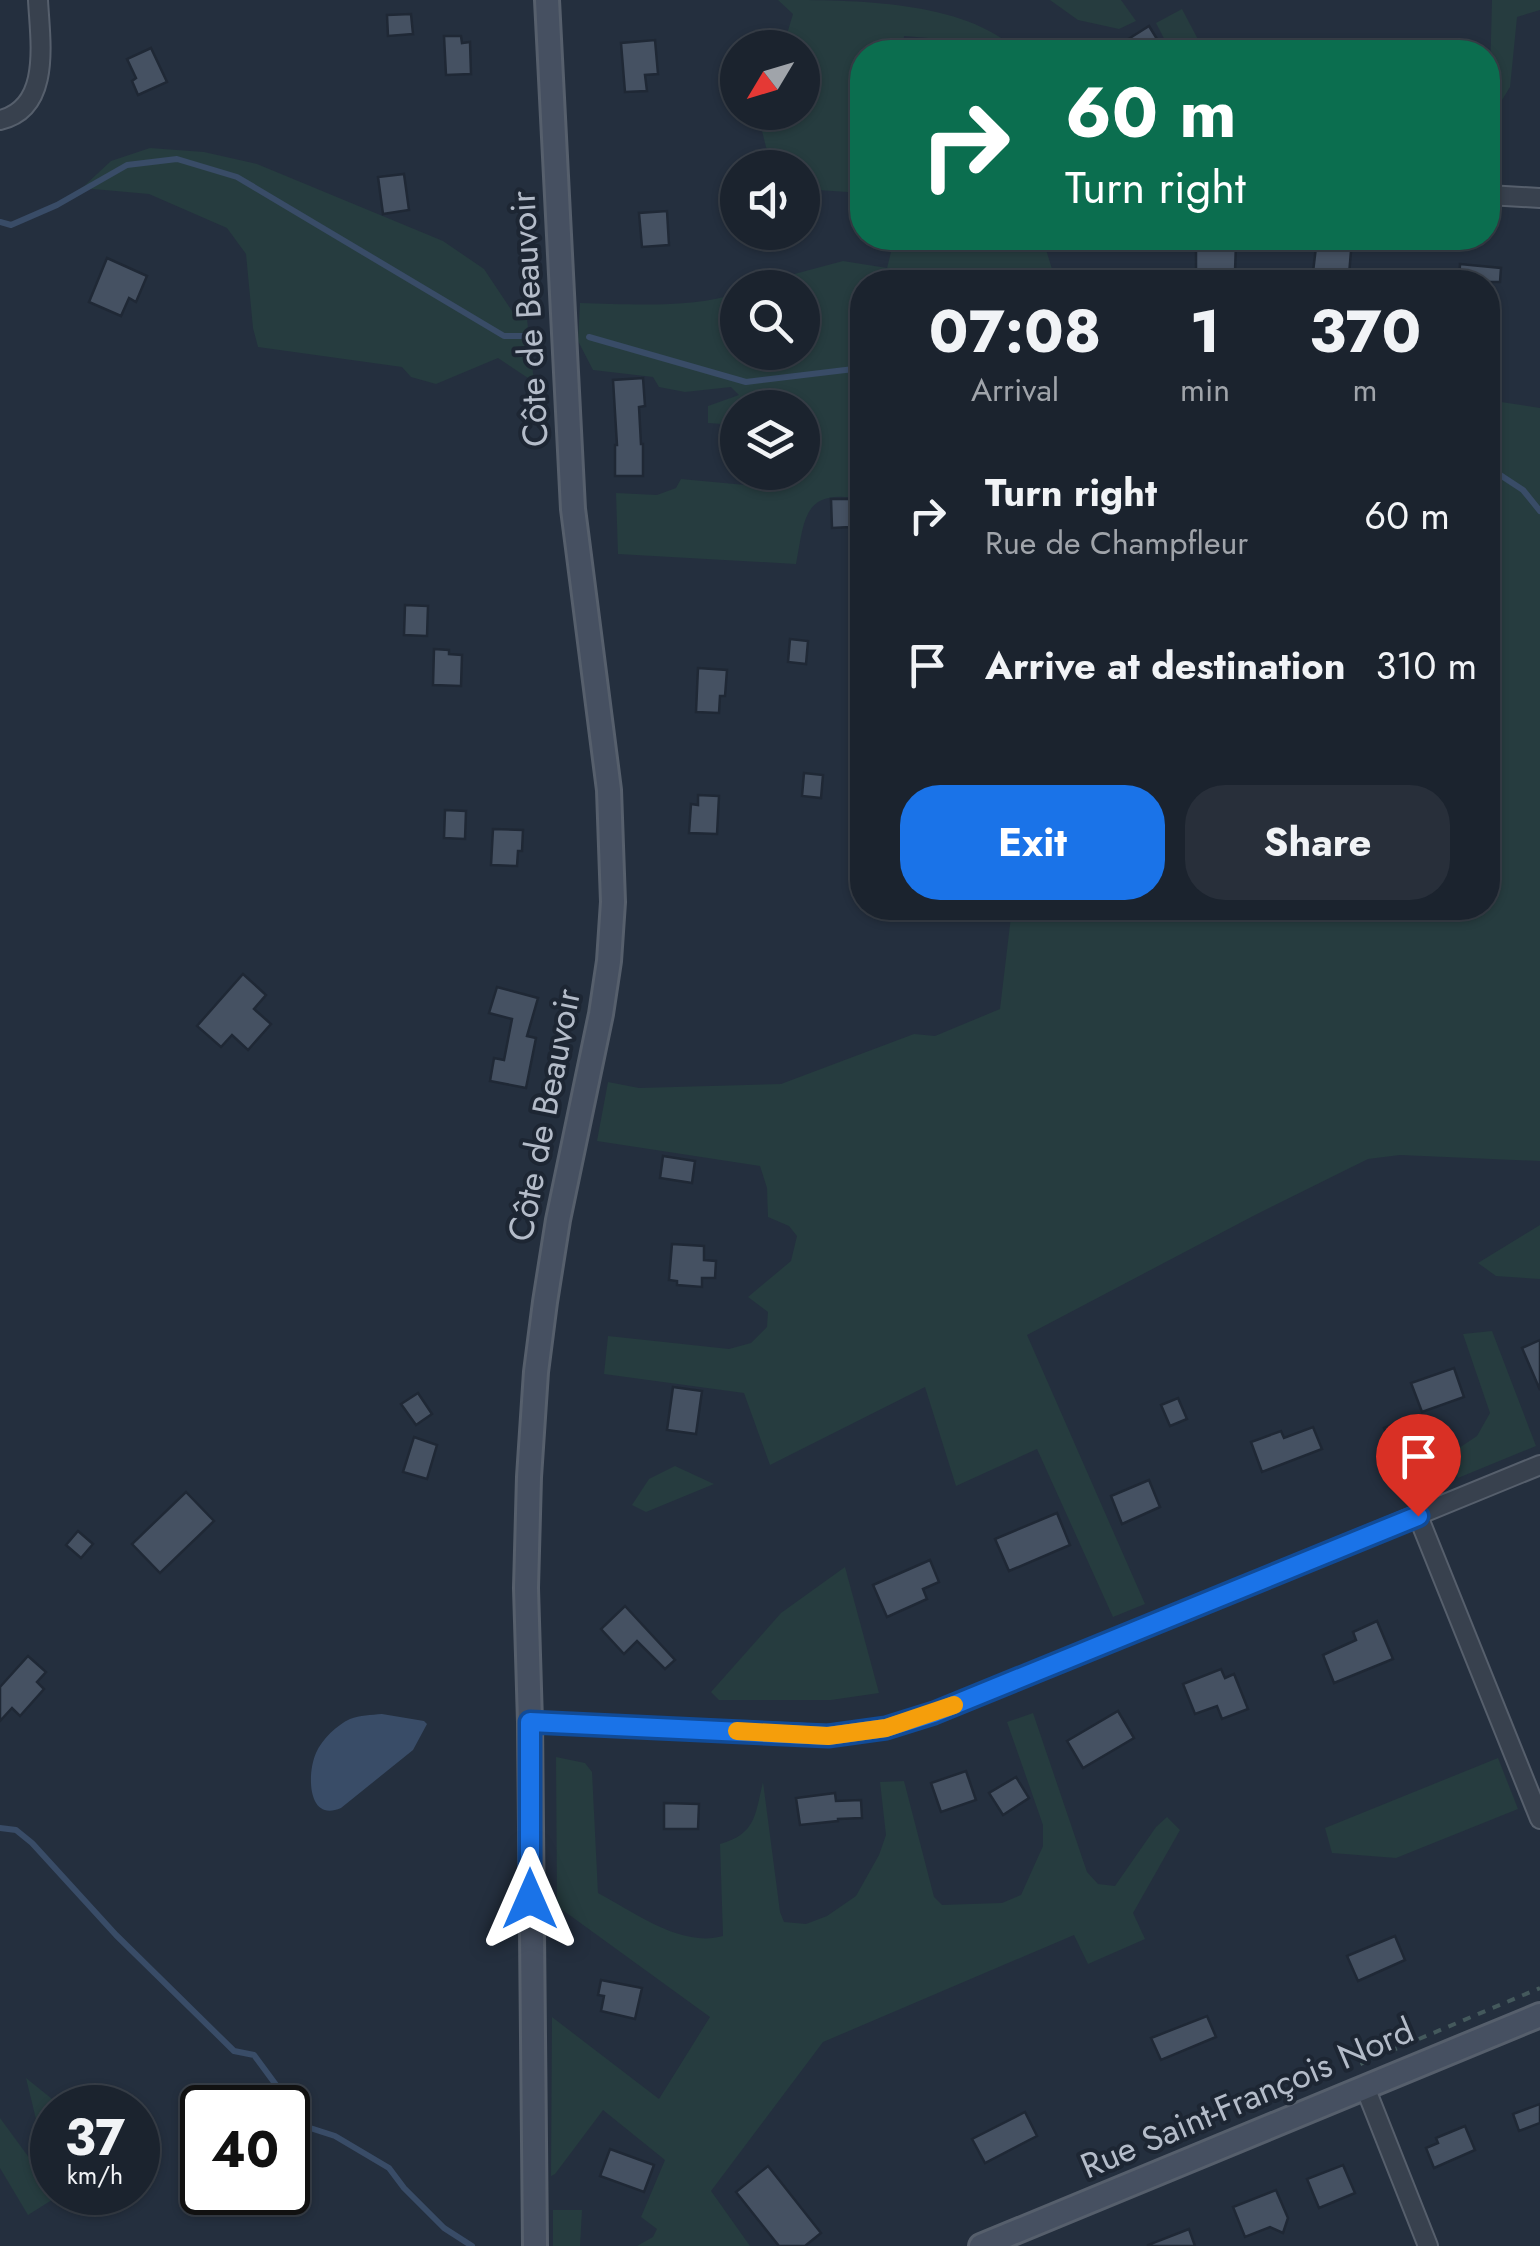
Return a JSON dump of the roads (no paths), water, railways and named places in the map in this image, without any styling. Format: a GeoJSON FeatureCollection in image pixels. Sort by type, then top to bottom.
{"type":"FeatureCollection","features":[{"type":"Feature","properties":{"kind":"street"},"geometry":{"type":"LineString","coordinates":[[0,120],[25,106],[36,87],[40,64],[38,0]]}},
{"type":"Feature","properties":{"kind":"street","name":"Côte de Beauvoir"},"geometry":{"type":"LineString","coordinates":[[534,2246],[526,1568],[536,1372],[558,1220],[601,1014],[613,902],[610,790],[573,509],[547,0]]}},
{"type":"Feature","properties":{"kind":"street"},"geometry":{"type":"LineString","coordinates":[[1500,196],[1540,198]]}},
{"type":"Feature","properties":{"kind":"street"},"geometry":{"type":"LineString","coordinates":[[530,1722],[828,1736],[886,1728],[934,1713],[1540,1465]]}},
{"type":"Feature","properties":{"kind":"street"},"geometry":{"type":"LineString","coordinates":[[1418,1516],[1540,1819]]}},
{"type":"Feature","properties":{"kind":"street","name":"Rue Saint-François Nord"},"geometry":{"type":"LineString","coordinates":[[981,2246],[1540,2015]]}},
{"type":"Feature","properties":{"kind":"street"},"geometry":{"type":"LineString","coordinates":[[1365,2087],[1428,2246]]}},
{"type":"Feature","properties":{"kind":"water"},"geometry":{"type":"Polygon","coordinates":[[[382,1714],[427,1724],[413,1750],[341,1808],[321,1809],[312,1794],[311,1783],[319,1748],[345,1722],[382,1714]]]}},
{"type":"Feature","properties":{"kind":"waterway"},"geometry":{"type":"LineString","coordinates":[[0,222],[11,225],[57,205],[127,165],[177,159],[237,177],[504,336],[531,336]]}},
{"type":"Feature","properties":{"kind":"waterway"},"geometry":{"type":"LineString","coordinates":[[589,337],[746,382],[850,369]]}},
{"type":"Feature","properties":{"kind":"waterway"},"geometry":{"type":"LineString","coordinates":[[1500,475],[1523,490],[1540,511]]}},
{"type":"Feature","properties":{"kind":"waterway"},"geometry":{"type":"LineString","coordinates":[[0,1828],[16,1830],[32,1843],[116,1935],[234,2051],[254,2055],[307,2127],[335,2136],[389,2168],[444,2228],[472,2246]]}}]}
